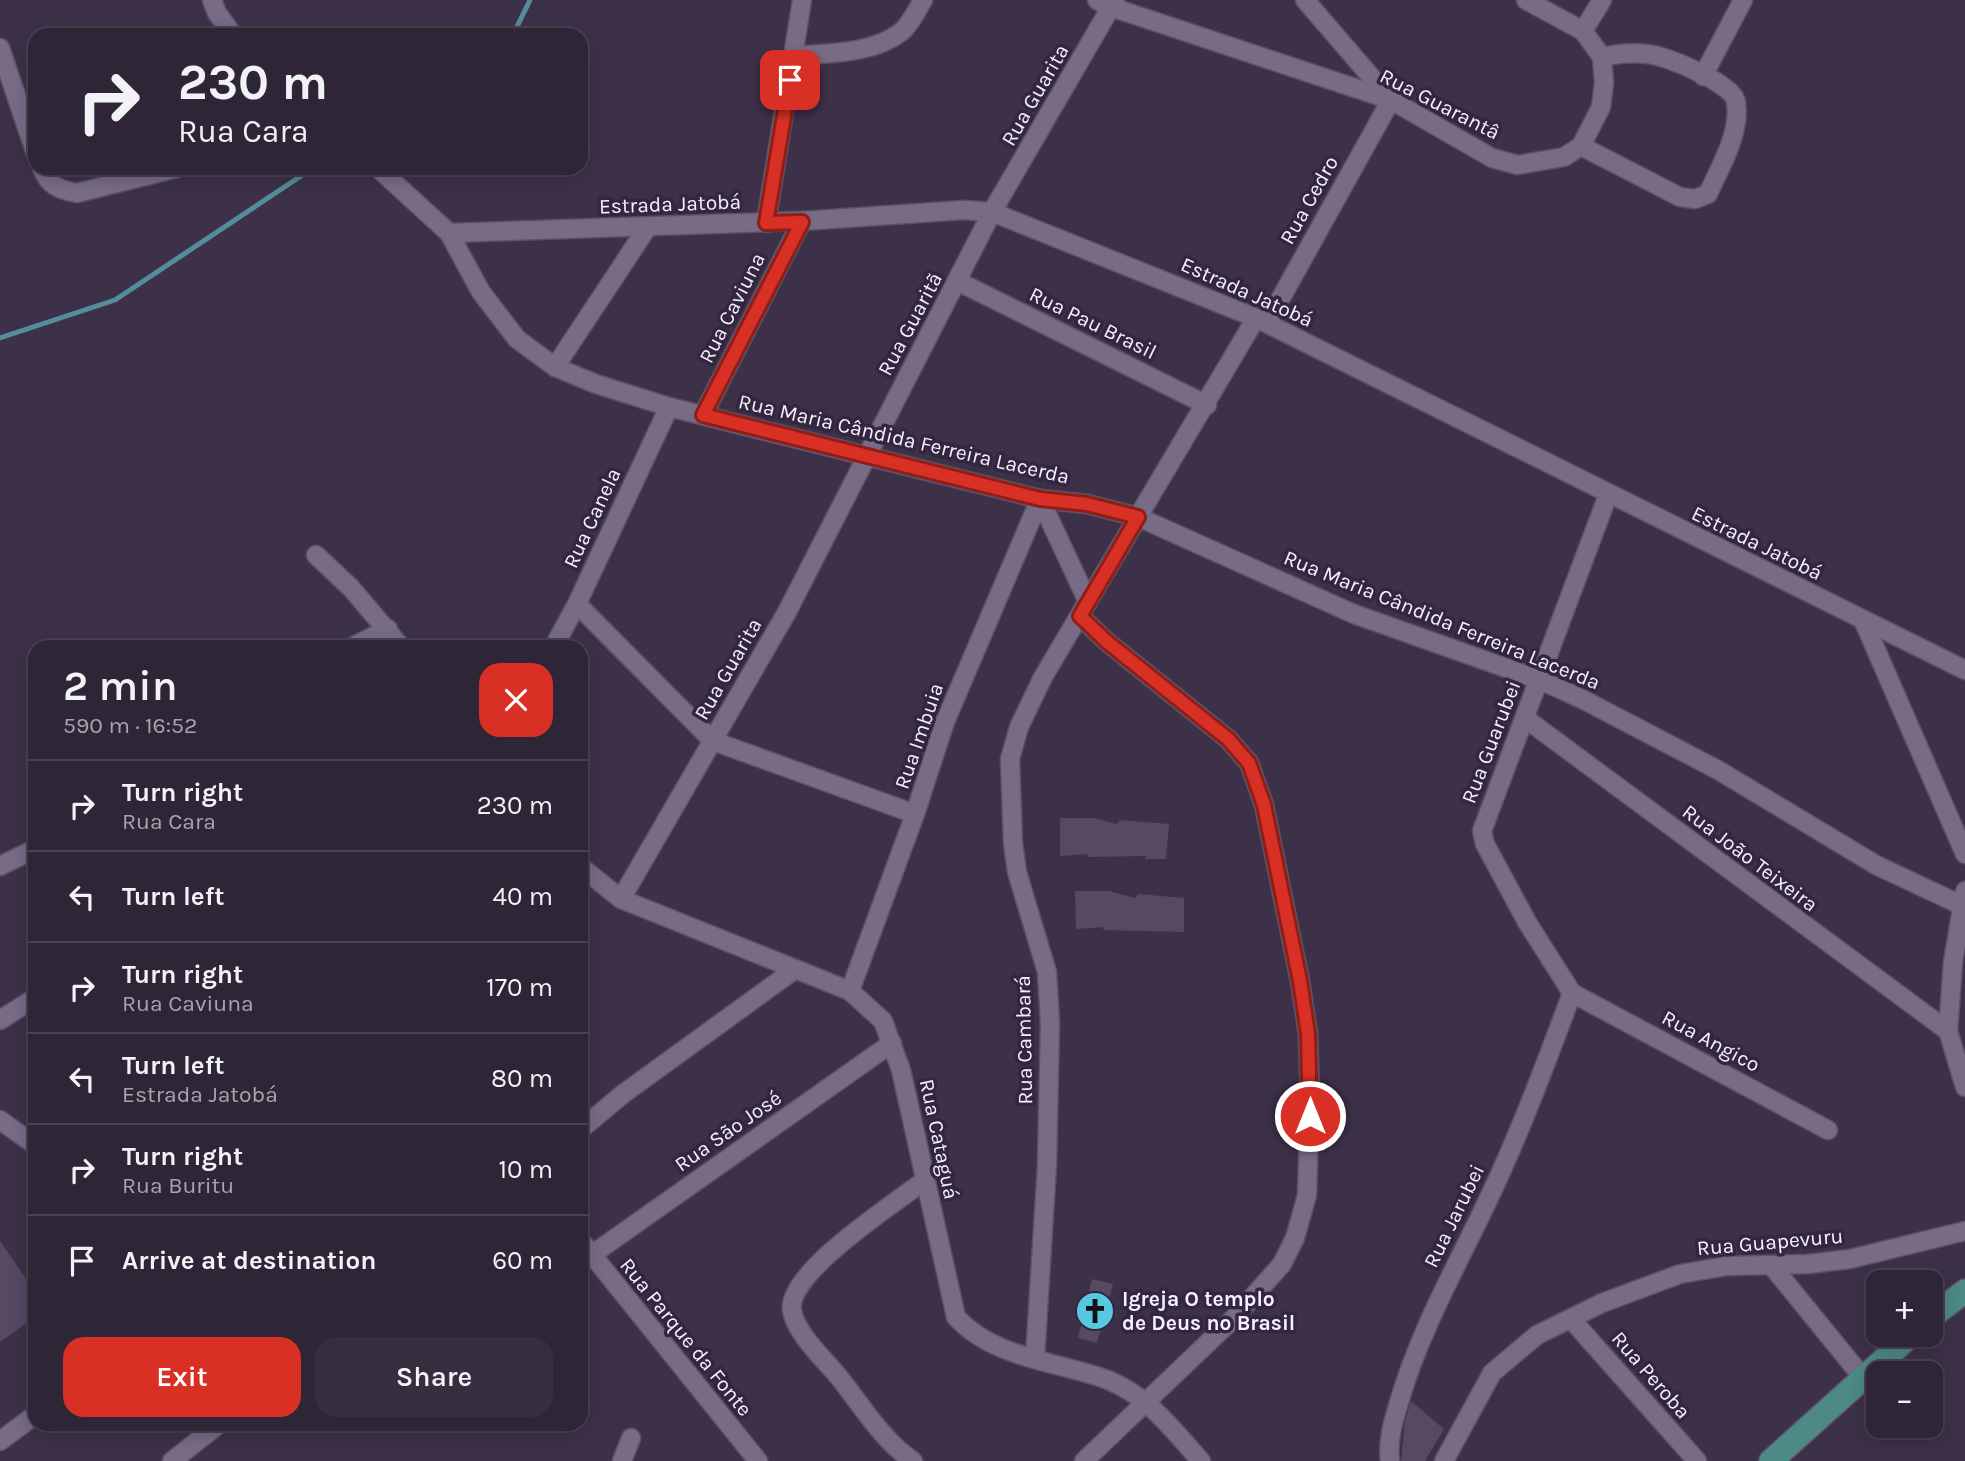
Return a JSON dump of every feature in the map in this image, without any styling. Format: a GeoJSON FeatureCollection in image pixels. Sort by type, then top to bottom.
{"type":"FeatureCollection","features":[{"type":"Feature","properties":{"kind":"main road"},"geometry":{"type":"LineString","coordinates":[[1943,1308],[1965,1291]]}},
{"type":"Feature","properties":{"kind":"main road"},"geometry":{"type":"LineString","coordinates":[[1778,1459],[1898,1347]]}},
{"type":"Feature","properties":{"kind":"street"},"geometry":{"type":"LineString","coordinates":[[212,0],[228,28]]}},
{"type":"Feature","properties":{"kind":"street"},"geometry":{"type":"LineString","coordinates":[[766,223],[802,0]]}},
{"type":"Feature","properties":{"kind":"street"},"geometry":{"type":"LineString","coordinates":[[794,56],[848,51],[880,43],[902,31],[923,0]]}},
{"type":"Feature","properties":{"kind":"street"},"geometry":{"type":"LineString","coordinates":[[1305,0],[1391,100]]}},
{"type":"Feature","properties":{"kind":"street"},"geometry":{"type":"LineString","coordinates":[[1526,0],[1583,31],[1602,57],[1601,107],[1581,146],[1680,197],[1695,200],[1708,194],[1735,132],[1736,100],[1729,88],[1660,57],[1638,53],[1602,57]]}},
{"type":"Feature","properties":{"kind":"street"},"geometry":{"type":"LineString","coordinates":[[1583,31],[1602,0]]}},
{"type":"Feature","properties":{"kind":"street"},"geometry":{"type":"LineString","coordinates":[[1703,76],[1743,0]]}},
{"type":"Feature","properties":{"kind":"street","name":"Rua Guarantâ"},"geometry":{"type":"LineString","coordinates":[[1108,2],[1391,100],[1492,158],[1518,165],[1564,157],[1581,146]]}},
{"type":"Feature","properties":{"kind":"street","name":"Rua Guarita"},"geometry":{"type":"LineString","coordinates":[[992,212],[1108,2]]}},
{"type":"Feature","properties":{"kind":"street"},"geometry":{"type":"LineString","coordinates":[[0,48],[28,130]]}},
{"type":"Feature","properties":{"kind":"street","name":"Rua Cedro"},"geometry":{"type":"LineString","coordinates":[[1138,517],[1261,321],[1391,100]]}},
{"type":"Feature","properties":{"kind":"street"},"geometry":{"type":"LineString","coordinates":[[44,175],[46,180],[61,190],[77,193],[149,175]]}},
{"type":"Feature","properties":{"kind":"street","name":"Rua Maria Cândida Ferreira Lacerda"},"geometry":{"type":"LineString","coordinates":[[386,175],[449,233],[481,292],[517,340],[555,367],[596,384],[669,407],[1040,499],[1087,504],[1138,517],[1354,614],[1540,680],[1623,718],[1718,770],[1875,865],[1964,899]]}},
{"type":"Feature","properties":{"kind":"street","name":"Estrada Jatobá"},"geometry":{"type":"LineString","coordinates":[[449,233],[802,222],[964,209],[992,212],[1261,321],[1965,670]]}},
{"type":"Feature","properties":{"kind":"street","name":"Rua Guaritã"},"geometry":{"type":"LineString","coordinates":[[867,457],[959,282],[992,212]]}},
{"type":"Feature","properties":{"kind":"street","name":"Rua Caviuna"},"geometry":{"type":"LineString","coordinates":[[703,415],[802,222]]}},
{"type":"Feature","properties":{"kind":"street"},"geometry":{"type":"LineString","coordinates":[[555,367],[647,228]]}},
{"type":"Feature","properties":{"kind":"street","name":"Rua Pau Brasil"},"geometry":{"type":"LineString","coordinates":[[959,282],[1207,405]]}},
{"type":"Feature","properties":{"kind":"street","name":"Rua Canela"},"geometry":{"type":"LineString","coordinates":[[557,640],[577,604],[669,407]]}},
{"type":"Feature","properties":{"kind":"street","name":"Rua Guarita"},"geometry":{"type":"LineString","coordinates":[[621,899],[787,612],[867,457]]}},
{"type":"Feature","properties":{"kind":"street","name":"Rua Guarubei"},"geometry":{"type":"LineString","coordinates":[[1572,993],[1527,922],[1485,844],[1482,831],[1608,495]]}},
{"type":"Feature","properties":{"kind":"street"},"geometry":{"type":"LineString","coordinates":[[1040,499],[1084,609],[1106,641],[1228,739],[1249,763],[1264,805],[1308,1034],[1307,1195],[1295,1238],[1282,1264],[1234,1318],[1084,1461]]}},
{"type":"Feature","properties":{"kind":"street","name":"Rua Imbuia"},"geometry":{"type":"LineString","coordinates":[[850,991],[915,814],[945,722],[1040,499]]}},
{"type":"Feature","properties":{"kind":"street","name":"Rua Cambará"},"geometry":{"type":"LineString","coordinates":[[1035,1358],[1047,1165],[1050,1023],[1047,972],[1037,929],[1017,872],[1010,759],[1027,706],[1138,517]]}},
{"type":"Feature","properties":{"kind":"street"},"geometry":{"type":"LineString","coordinates":[[316,555],[351,588],[396,640]]}},
{"type":"Feature","properties":{"kind":"street"},"geometry":{"type":"LineString","coordinates":[[577,604],[713,741],[915,814]]}},
{"type":"Feature","properties":{"kind":"street"},"geometry":{"type":"LineString","coordinates":[[1863,620],[1965,854]]}},
{"type":"Feature","properties":{"kind":"street"},"geometry":{"type":"LineString","coordinates":[[366,640],[388,629]]}},
{"type":"Feature","properties":{"kind":"street","name":"Rua João Teixeira"},"geometry":{"type":"LineString","coordinates":[[1526,719],[1948,1031]]}},
{"type":"Feature","properties":{"kind":"street"},"geometry":{"type":"LineString","coordinates":[[0,866],[28,852]]}},
{"type":"Feature","properties":{"kind":"street","name":"Rua Cataguá"},"geometry":{"type":"LineString","coordinates":[[588,873],[621,899],[850,991],[883,1021],[892,1043],[956,1317],[971,1334],[1035,1358],[1110,1381],[1145,1400],[1201,1461]]}},
{"type":"Feature","properties":{"kind":"street"},"geometry":{"type":"LineString","coordinates":[[1964,899],[1953,962],[1948,1031],[1965,1087]]}},
{"type":"Feature","properties":{"kind":"street"},"geometry":{"type":"LineString","coordinates":[[588,1123],[623,1094],[794,970]]}},
{"type":"Feature","properties":{"kind":"street","name":"Rua Angico"},"geometry":{"type":"LineString","coordinates":[[1572,993],[1828,1130]]}},
{"type":"Feature","properties":{"kind":"street","name":"Rua Jarubei"},"geometry":{"type":"LineString","coordinates":[[1390,1461],[1392,1425],[1409,1367],[1430,1316],[1488,1201],[1535,1093],[1572,993]]}},
{"type":"Feature","properties":{"kind":"street"},"geometry":{"type":"LineString","coordinates":[[0,1020],[28,1002]]}},
{"type":"Feature","properties":{"kind":"street","name":"Rua São José"},"geometry":{"type":"LineString","coordinates":[[588,1247],[892,1043]]}},
{"type":"Feature","properties":{"kind":"street"},"geometry":{"type":"LineString","coordinates":[[0,1120],[28,1140]]}},
{"type":"Feature","properties":{"kind":"street"},"geometry":{"type":"LineString","coordinates":[[913,1461],[903,1454],[867,1412],[802,1330],[792,1312],[793,1297],[800,1283],[835,1248],[925,1180]]}},
{"type":"Feature","properties":{"kind":"street","name":"Rua Guapevuru"},"geometry":{"type":"LineString","coordinates":[[1448,1459],[1492,1373],[1537,1335],[1633,1290],[1680,1274],[1727,1266],[1772,1266],[1850,1259],[1965,1231]]}},
{"type":"Feature","properties":{"kind":"street","name":"Rua Parque da Fonte"},"geometry":{"type":"LineString","coordinates":[[588,1250],[758,1461]]}},
{"type":"Feature","properties":{"kind":"street"},"geometry":{"type":"LineString","coordinates":[[1772,1266],[1864,1379]]}},
{"type":"Feature","properties":{"kind":"street","name":"Rua Peroba"},"geometry":{"type":"LineString","coordinates":[[1571,1319],[1697,1461]]}},
{"type":"Feature","properties":{"kind":"street"},"geometry":{"type":"LineString","coordinates":[[0,1441],[28,1420]]}},
{"type":"Feature","properties":{"kind":"street"},"geometry":{"type":"LineString","coordinates":[[172,1461],[210,1431]]}},
{"type":"Feature","properties":{"kind":"street"},"geometry":{"type":"LineString","coordinates":[[622,1461],[631,1438]]}},
{"type":"Feature","properties":{"kind":"building"},"geometry":{"type":"Polygon","coordinates":[[[1060,818],[1094,818],[1117,824],[1120,820],[1169,824],[1166,859],[1145,859],[1146,856],[1087,857],[1088,854],[1060,856],[1060,818]]]}},
{"type":"Feature","properties":{"kind":"building"},"geometry":{"type":"Polygon","coordinates":[[[1075,891],[1109,891],[1135,898],[1138,894],[1184,898],[1184,932],[1103,930],[1104,927],[1076,929],[1075,891]]]}},
{"type":"Feature","properties":{"kind":"building"},"geometry":{"type":"Polygon","coordinates":[[[0,1241],[28,1282],[28,1322],[0,1342],[0,1241]]]}},
{"type":"Feature","properties":{"kind":"building","name":"Igreja O templo de Deus no Brasil"},"geometry":{"type":"Polygon","coordinates":[[[1092,1279],[1113,1284],[1097,1343],[1078,1338],[1092,1279]]]}},
{"type":"Feature","properties":{"kind":"building"},"geometry":{"type":"Polygon","coordinates":[[[1411,1401],[1444,1429],[1425,1461],[1401,1461],[1405,1421],[1411,1401]]]}},
{"type":"Feature","properties":{"kind":"waterway"},"geometry":{"type":"LineString","coordinates":[[516,28],[530,0]]}},
{"type":"Feature","properties":{"kind":"waterway"},"geometry":{"type":"LineString","coordinates":[[0,338],[115,300],[302,175]]}},
{"type":"Feature","properties":{"kind":"place","name":"Igreja O templo de Deus no Brasil"},"geometry":{"type":"Point","coordinates":[1095,1311]}},
{"type":"Feature","properties":{"kind":"route"},"geometry":{"type":"LineString","coordinates":[[790,80],[766,223],[802,222],[703,415],[1040,499],[1087,504],[1138,517],[1080,616],[1106,641],[1228,739],[1249,763],[1264,805],[1300,981],[1308,1034],[1310,1116]]}}]}
